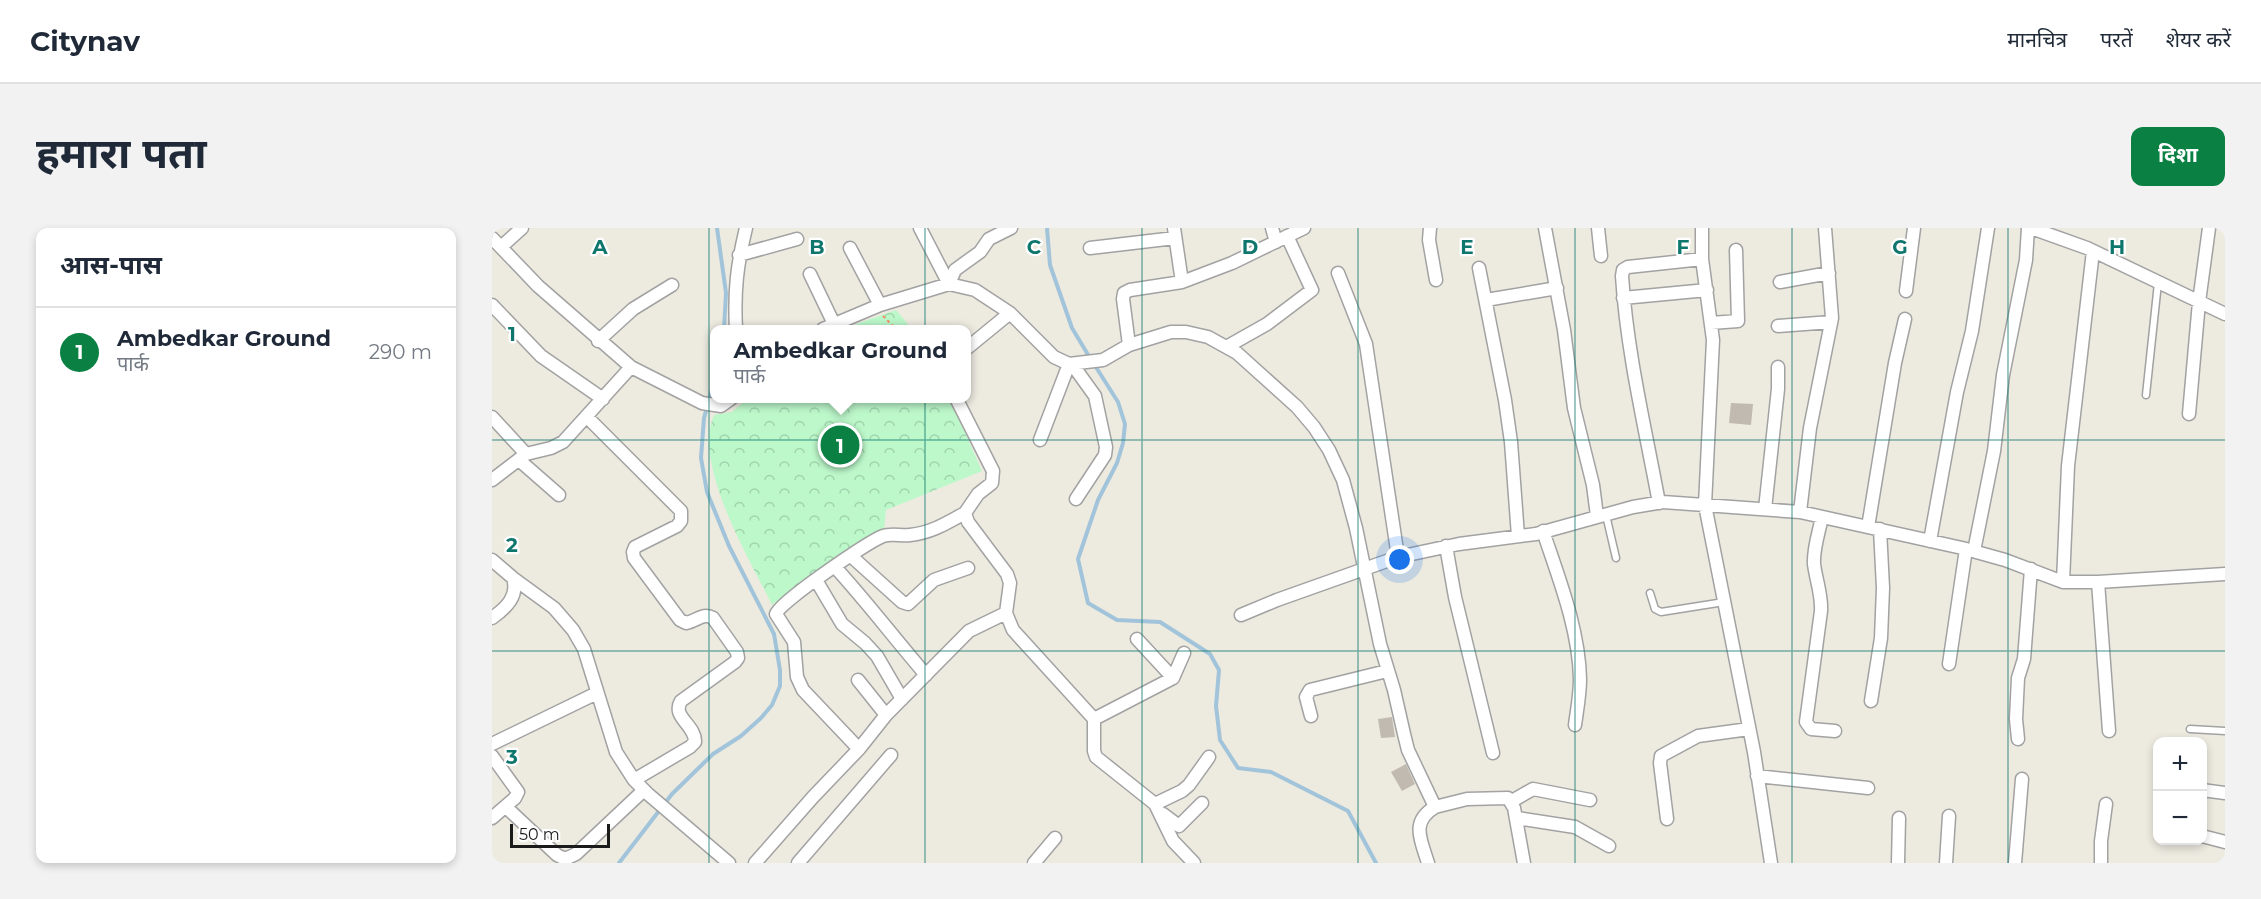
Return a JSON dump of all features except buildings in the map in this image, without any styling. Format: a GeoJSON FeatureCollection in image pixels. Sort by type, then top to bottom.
{"type":"FeatureCollection","features":[{"type":"Feature","properties":{"kind":"street"},"geometry":{"type":"LineString","coordinates":[[501,247],[522,228]]}},
{"type":"Feature","properties":{"kind":"street"},"geometry":{"type":"LineString","coordinates":[[736,325],[734,294],[739,255],[746,228]]}},
{"type":"Feature","properties":{"kind":"street"},"geometry":{"type":"LineString","coordinates":[[920,228],[950,284]]}},
{"type":"Feature","properties":{"kind":"street"},"geometry":{"type":"LineString","coordinates":[[950,284],[955,270],[980,252],[989,239],[1011,228]]}},
{"type":"Feature","properties":{"kind":"street"},"geometry":{"type":"LineString","coordinates":[[1228,346],[1267,324],[1312,290],[1272,228]]}},
{"type":"Feature","properties":{"kind":"street"},"geometry":{"type":"LineString","coordinates":[[1129,345],[1124,293],[1130,290],[1182,282],[1232,263],[1304,228]]}},
{"type":"Feature","properties":{"kind":"street"},"geometry":{"type":"LineString","coordinates":[[1430,228],[1429,240],[1436,280]]}},
{"type":"Feature","properties":{"kind":"street"},"geometry":{"type":"LineString","coordinates":[[1545,228],[1557,288],[1574,408],[1601,515]]}},
{"type":"Feature","properties":{"kind":"street"},"geometry":{"type":"LineString","coordinates":[[1598,228],[1601,256]]}},
{"type":"Feature","properties":{"kind":"street"},"geometry":{"type":"LineString","coordinates":[[1702,228],[1702,259],[1713,340],[1705,505],[1749,729],[1771,863]]}},
{"type":"Feature","properties":{"kind":"street"},"geometry":{"type":"LineString","coordinates":[[1800,512],[1810,428],[1831,322],[1825,228]]}},
{"type":"Feature","properties":{"kind":"street"},"geometry":{"type":"LineString","coordinates":[[1906,291],[1914,228]]}},
{"type":"Feature","properties":{"kind":"street"},"geometry":{"type":"LineString","coordinates":[[1930,541],[1957,392],[1974,321],[1988,228]]}},
{"type":"Feature","properties":{"kind":"street"},"geometry":{"type":"LineString","coordinates":[[1949,664],[1970,550],[1994,451],[2003,375],[2026,260],[2030,228],[2093,251],[2225,314]]}},
{"type":"Feature","properties":{"kind":"street"},"geometry":{"type":"LineString","coordinates":[[2189,414],[2199,302],[2209,228]]}},
{"type":"Feature","properties":{"kind":"street"},"geometry":{"type":"LineString","coordinates":[[1090,248],[1174,233],[1182,282]]}},
{"type":"Feature","properties":{"kind":"street"},"geometry":{"type":"LineString","coordinates":[[492,238],[538,286],[573,315],[598,341],[631,367],[702,403],[710,403]]}},
{"type":"Feature","properties":{"kind":"street"},"geometry":{"type":"LineString","coordinates":[[739,255],[797,239]]}},
{"type":"Feature","properties":{"kind":"street"},"geometry":{"type":"LineString","coordinates":[[850,248],[878,306]]}},
{"type":"Feature","properties":{"kind":"street"},"geometry":{"type":"LineString","coordinates":[[1711,323],[1738,321],[1736,250]]}},
{"type":"Feature","properties":{"kind":"street"},"geometry":{"type":"LineString","coordinates":[[2063,582],[2068,466],[2093,251]]}},
{"type":"Feature","properties":{"kind":"street"},"geometry":{"type":"LineString","coordinates":[[1659,503],[1643,430],[1623,298],[1623,270],[1628,267],[1702,259]]}},
{"type":"Feature","properties":{"kind":"street"},"geometry":{"type":"LineString","coordinates":[[1479,268],[1511,442],[1518,536]]}},
{"type":"Feature","properties":{"kind":"street"},"geometry":{"type":"LineString","coordinates":[[1338,273],[1366,344],[1398,557]]}},
{"type":"Feature","properties":{"kind":"street"},"geometry":{"type":"LineString","coordinates":[[1780,282],[1829,273]]}},
{"type":"Feature","properties":{"kind":"street"},"geometry":{"type":"LineString","coordinates":[[810,274],[828,325]]}},
{"type":"Feature","properties":{"kind":"street"},"geometry":{"type":"LineString","coordinates":[[834,325],[878,306],[950,284],[975,290],[1010,313],[1054,357],[1073,364],[1097,361],[1129,345],[1171,332],[1186,332],[1208,337],[1228,346],[1297,407],[1329,450],[1348,497],[1387,670],[1408,750],[1436,807]]}},
{"type":"Feature","properties":{"kind":"street"},"geometry":{"type":"LineString","coordinates":[[598,341],[633,309],[672,285]]}},
{"type":"Feature","properties":{"kind":"street"},"geometry":{"type":"LineString","coordinates":[[1486,300],[1557,288]]}},
{"type":"Feature","properties":{"kind":"street"},"geometry":{"type":"LineString","coordinates":[[1623,298],[1707,290]]}},
{"type":"Feature","properties":{"kind":"street"},"geometry":{"type":"LineString","coordinates":[[492,305],[541,356],[603,399]]}},
{"type":"Feature","properties":{"kind":"street"},"geometry":{"type":"LineString","coordinates":[[971,345],[1010,313]]}},
{"type":"Feature","properties":{"kind":"street"},"geometry":{"type":"LineString","coordinates":[[1871,701],[1881,638],[1882,588],[1874,528],[1895,363],[1905,319]]}},
{"type":"Feature","properties":{"kind":"street"},"geometry":{"type":"LineString","coordinates":[[1778,326],[1831,322]]}},
{"type":"Feature","properties":{"kind":"street"},"geometry":{"type":"LineString","coordinates":[[1040,440],[1073,364]]}},
{"type":"Feature","properties":{"kind":"street"},"geometry":{"type":"LineString","coordinates":[[1073,364],[1095,396],[1107,447],[1105,454],[1076,499]]}},
{"type":"Feature","properties":{"kind":"street"},"geometry":{"type":"LineString","coordinates":[[492,480],[523,457],[558,445],[587,417],[631,367]]}},
{"type":"Feature","properties":{"kind":"street"},"geometry":{"type":"LineString","coordinates":[[1766,509],[1778,389],[1778,367]]}},
{"type":"Feature","properties":{"kind":"street"},"geometry":{"type":"LineString","coordinates":[[859,749],[803,690],[797,677],[794,642],[776,614],[777,609],[851,556],[884,536],[920,533],[940,528],[965,513],[978,494],[992,483],[993,471],[958,403]]}},
{"type":"Feature","properties":{"kind":"street"},"geometry":{"type":"LineString","coordinates":[[492,417],[523,457],[559,495]]}},
{"type":"Feature","properties":{"kind":"street"},"geometry":{"type":"LineString","coordinates":[[587,417],[681,511],[681,521],[677,526],[635,547],[634,558],[680,620],[687,623],[702,616],[708,615],[713,618],[737,652],[738,658],[735,663],[681,701],[678,706],[678,711],[695,736],[695,742],[634,780]]}},
{"type":"Feature","properties":{"kind":"street"},"geometry":{"type":"LineString","coordinates":[[1241,615],[1398,557],[1446,546],[1543,531],[1601,515],[1659,503],[1800,512],[1970,550],[2031,569],[2063,582],[2225,574]]}},
{"type":"Feature","properties":{"kind":"street"},"geometry":{"type":"LineString","coordinates":[[965,513],[968,522],[1007,574],[1010,583],[1006,613],[1013,630],[1094,719],[1096,758],[1179,826],[1202,803]]}},
{"type":"Feature","properties":{"kind":"street"},"geometry":{"type":"LineString","coordinates":[[1822,517],[1814,564],[1821,594],[1821,611],[1806,722],[1811,729],[1834,731]]}},
{"type":"Feature","properties":{"kind":"street"},"geometry":{"type":"LineString","coordinates":[[1543,531],[1567,603],[1576,646],[1580,678],[1575,725]]}},
{"type":"Feature","properties":{"kind":"street"},"geometry":{"type":"LineString","coordinates":[[1446,546],[1455,597],[1493,753]]}},
{"type":"Feature","properties":{"kind":"street"},"geometry":{"type":"LineString","coordinates":[[851,556],[902,602],[908,604],[934,580],[968,568]]}},
{"type":"Feature","properties":{"kind":"street"},"geometry":{"type":"LineString","coordinates":[[492,560],[554,608],[573,630],[584,649],[616,752],[634,780],[729,863]]}},
{"type":"Feature","properties":{"kind":"street"},"geometry":{"type":"LineString","coordinates":[[835,567],[926,675]]}},
{"type":"Feature","properties":{"kind":"street"},"geometry":{"type":"LineString","coordinates":[[2018,739],[2016,719],[2018,678],[2024,659],[2031,569]]}},
{"type":"Feature","properties":{"kind":"street"},"geometry":{"type":"LineString","coordinates":[[492,618],[512,600],[516,587],[513,578]]}},
{"type":"Feature","properties":{"kind":"street"},"geometry":{"type":"LineString","coordinates":[[816,580],[842,624],[877,656],[903,699]]}},
{"type":"Feature","properties":{"kind":"street"},"geometry":{"type":"LineString","coordinates":[[2098,582],[2109,731]]}},
{"type":"Feature","properties":{"kind":"street"},"geometry":{"type":"LineString","coordinates":[[755,863],[859,749],[886,715],[969,631],[1006,613]]}},
{"type":"Feature","properties":{"kind":"street"},"geometry":{"type":"LineString","coordinates":[[1137,639],[1173,678]]}},
{"type":"Feature","properties":{"kind":"street"},"geometry":{"type":"LineString","coordinates":[[1094,719],[1173,678],[1184,653]]}},
{"type":"Feature","properties":{"kind":"street"},"geometry":{"type":"LineString","coordinates":[[1311,716],[1306,697],[1310,690],[1387,670]]}},
{"type":"Feature","properties":{"kind":"street"},"geometry":{"type":"LineString","coordinates":[[858,680],[886,715]]}},
{"type":"Feature","properties":{"kind":"street"},"geometry":{"type":"LineString","coordinates":[[492,744],[597,693]]}},
{"type":"Feature","properties":{"kind":"street"},"geometry":{"type":"LineString","coordinates":[[1667,819],[1660,756],[1698,736],[1749,729]]}},
{"type":"Feature","properties":{"kind":"street"},"geometry":{"type":"LineString","coordinates":[[798,863],[891,755]]}},
{"type":"Feature","properties":{"kind":"street"},"geometry":{"type":"LineString","coordinates":[[492,756],[518,792],[515,798],[497,811],[565,859],[576,855],[646,792]]}},
{"type":"Feature","properties":{"kind":"street"},"geometry":{"type":"LineString","coordinates":[[1158,808],[1189,785],[1209,757]]}},
{"type":"Feature","properties":{"kind":"street"},"geometry":{"type":"LineString","coordinates":[[1757,776],[1868,788]]}},
{"type":"Feature","properties":{"kind":"street"},"geometry":{"type":"LineString","coordinates":[[2015,863],[2022,779]]}},
{"type":"Feature","properties":{"kind":"street"},"geometry":{"type":"LineString","coordinates":[[1512,801],[1533,789],[1590,800]]}},
{"type":"Feature","properties":{"kind":"street"},"geometry":{"type":"LineString","coordinates":[[2207,791],[2225,793]]}},
{"type":"Feature","properties":{"kind":"street"},"geometry":{"type":"LineString","coordinates":[[1428,863],[1419,832],[1419,826],[1427,812],[1436,807],[1467,799],[1503,797],[1512,801],[1524,863]]}},
{"type":"Feature","properties":{"kind":"street"},"geometry":{"type":"LineString","coordinates":[[2101,863],[2101,841],[2106,804]]}},
{"type":"Feature","properties":{"kind":"street"},"geometry":{"type":"LineString","coordinates":[[1158,808],[1173,841],[1194,863]]}},
{"type":"Feature","properties":{"kind":"street"},"geometry":{"type":"LineString","coordinates":[[1946,863],[1949,816]]}},
{"type":"Feature","properties":{"kind":"street"},"geometry":{"type":"LineString","coordinates":[[1517,818],[1575,827],[1609,846]]}},
{"type":"Feature","properties":{"kind":"street"},"geometry":{"type":"LineString","coordinates":[[1898,863],[1899,818]]}},
{"type":"Feature","properties":{"kind":"street"},"geometry":{"type":"LineString","coordinates":[[1034,863],[1055,837]]}},
{"type":"Feature","properties":{"kind":"street"},"geometry":{"type":"LineString","coordinates":[[2207,837],[2225,842]]}},
{"type":"Feature","properties":{"kind":"lane"},"geometry":{"type":"LineString","coordinates":[[2146,395],[2158,282]]}},
{"type":"Feature","properties":{"kind":"lane"},"geometry":{"type":"LineString","coordinates":[[1601,515],[1616,558]]}},
{"type":"Feature","properties":{"kind":"lane"},"geometry":{"type":"LineString","coordinates":[[1650,593],[1655,609],[1661,612],[1724,602]]}},
{"type":"Feature","properties":{"kind":"lane"},"geometry":{"type":"LineString","coordinates":[[2190,729],[2225,731]]}},
{"type":"Feature","properties":{"kind":"path"},"geometry":{"type":"LineString","coordinates":[[878,306],[892,325]]}},
{"type":"Feature","properties":{"kind":"green space"},"geometry":{"type":"Polygon","coordinates":[[[896,310],[909,325],[854,325],[896,310]]]}},
{"type":"Feature","properties":{"kind":"green space"},"geometry":{"type":"Polygon","coordinates":[[[742,403],[952,403],[982,471],[886,510],[884,530],[841,553],[772,605],[726,512],[711,459],[709,435],[714,415],[732,412],[742,403]]]}},
{"type":"Feature","properties":{"kind":"waterway"},"geometry":{"type":"LineString","coordinates":[[717,228],[726,293],[724,325]]}},
{"type":"Feature","properties":{"kind":"waterway"},"geometry":{"type":"LineString","coordinates":[[1047,228],[1050,265],[1072,328],[1090,358]]}},
{"type":"Feature","properties":{"kind":"waterway"},"geometry":{"type":"LineString","coordinates":[[1094,364],[1118,402],[1125,424],[1123,443],[1117,463],[1098,500],[1078,559],[1088,603],[1117,620],[1160,622],[1210,654],[1219,670],[1216,706],[1220,740],[1238,768],[1271,772],[1348,811],[1376,863]]}},
{"type":"Feature","properties":{"kind":"waterway"},"geometry":{"type":"LineString","coordinates":[[619,863],[672,794],[713,754],[741,736],[761,718],[772,705],[780,686],[780,670],[774,634],[729,546],[707,492],[701,458],[704,418],[710,396]]}},
{"type":"Feature","properties":{"kind":"place","name":"Ambedkar Ground"},"geometry":{"type":"Point","coordinates":[840,445]}}]}
